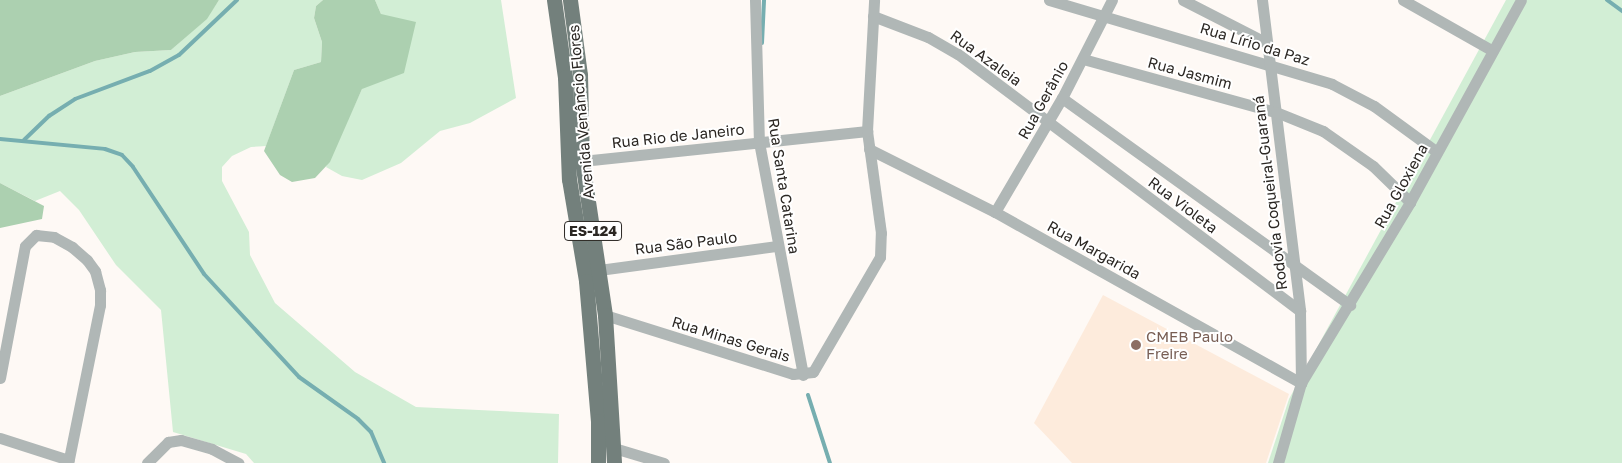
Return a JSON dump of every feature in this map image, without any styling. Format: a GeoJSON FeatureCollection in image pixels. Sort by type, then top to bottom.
{"type":"FeatureCollection","features":[{"type":"Feature","properties":{"kind":"main road","name":"Avenida Venâncio Flores"},"geometry":{"type":"LineString","coordinates":[[554,0],[565,78],[570,179],[589,317],[598,421],[598,463]]}},
{"type":"Feature","properties":{"kind":"main road","name":"Avenida Venâncio Flores"},"geometry":{"type":"LineString","coordinates":[[570,0],[580,75],[582,161],[600,270],[605,315],[614,455]]}},
{"type":"Feature","properties":{"kind":"street","name":"Rua Santa Catarina"},"geometry":{"type":"LineString","coordinates":[[755,0],[759,142],[777,246],[803,375]]}},
{"type":"Feature","properties":{"kind":"street","name":"Rua Minas Gerais"},"geometry":{"type":"LineString","coordinates":[[605,315],[767,368],[803,375],[813,372],[875,269],[880,257],[881,233],[867,131],[874,0]]}},
{"type":"Feature","properties":{"kind":"street","name":"Rua Lírio da Paz"},"geometry":{"type":"LineString","coordinates":[[1049,0],[1270,63],[1356,94],[1437,152]]}},
{"type":"Feature","properties":{"kind":"street","name":"Rua Gerânio"},"geometry":{"type":"LineString","coordinates":[[995,212],[1062,98],[1112,0]]}},
{"type":"Feature","properties":{"kind":"street"},"geometry":{"type":"LineString","coordinates":[[1183,0],[1267,43]]}},
{"type":"Feature","properties":{"kind":"street","name":"Rodovia Coqueiral-Guaraná"},"geometry":{"type":"LineString","coordinates":[[1262,0],[1292,266],[1300,311],[1301,382]]}},
{"type":"Feature","properties":{"kind":"street"},"geometry":{"type":"LineString","coordinates":[[1403,0],[1493,51]]}},
{"type":"Feature","properties":{"kind":"street","name":"Rua Gloxiena"},"geometry":{"type":"LineString","coordinates":[[1301,382],[1350,305],[1410,202],[1520,0]]}},
{"type":"Feature","properties":{"kind":"street","name":"Rua Azaleia"},"geometry":{"type":"LineString","coordinates":[[872,16],[942,43],[1047,124]]}},
{"type":"Feature","properties":{"kind":"street","name":"Rua Jasmim"},"geometry":{"type":"LineString","coordinates":[[1083,59],[1276,112],[1323,131],[1347,146],[1410,202]]}},
{"type":"Feature","properties":{"kind":"street","name":"Rua Violeta"},"geometry":{"type":"LineString","coordinates":[[1062,98],[1292,266],[1350,305]]}},
{"type":"Feature","properties":{"kind":"street","name":"Rua Violeta"},"geometry":{"type":"LineString","coordinates":[[1047,124],[1300,311]]}},
{"type":"Feature","properties":{"kind":"street","name":"Rua Rio de Janeiro"},"geometry":{"type":"LineString","coordinates":[[582,161],[867,131]]}},
{"type":"Feature","properties":{"kind":"street","name":"Rua Margarida"},"geometry":{"type":"LineString","coordinates":[[869,149],[995,212],[1301,382]]}},
{"type":"Feature","properties":{"kind":"street"},"geometry":{"type":"LineString","coordinates":[[0,378],[25,246],[36,235],[54,237],[72,247],[87,260],[95,271],[100,290],[100,304],[68,462],[0,438]]}},
{"type":"Feature","properties":{"kind":"street","name":"Rua São Paulo"},"geometry":{"type":"LineString","coordinates":[[600,270],[777,246]]}},
{"type":"Feature","properties":{"kind":"street"},"geometry":{"type":"LineString","coordinates":[[1278,463],[1301,382]]}},
{"type":"Feature","properties":{"kind":"street"},"geometry":{"type":"LineString","coordinates":[[147,463],[173,441],[202,445],[238,463]]}},
{"type":"Feature","properties":{"kind":"street"},"geometry":{"type":"LineString","coordinates":[[614,455],[664,463]]}},
{"type":"Feature","properties":{"kind":"shaded area","name":"CMEB Paulo Freire"},"geometry":{"type":"Polygon","coordinates":[[[1103,295],[1289,394],[1266,463],[1072,463],[1034,423],[1103,295]]]}},
{"type":"Feature","properties":{"kind":"green space"},"geometry":{"type":"Polygon","coordinates":[[[0,0],[219,0],[207,19],[171,50],[135,52],[95,61],[0,96],[0,0]]]}},
{"type":"Feature","properties":{"kind":"green space"},"geometry":{"type":"Polygon","coordinates":[[[219,0],[323,0],[316,6],[314,18],[322,42],[321,62],[294,70],[266,146],[251,147],[232,156],[222,167],[222,181],[249,232],[250,255],[275,303],[355,372],[416,407],[559,414],[558,463],[254,463],[246,454],[173,432],[161,310],[116,265],[79,210],[60,191],[35,201],[0,183],[0,96],[95,61],[135,52],[171,50],[206,19],[219,0]]]}},
{"type":"Feature","properties":{"kind":"green space"},"geometry":{"type":"Polygon","coordinates":[[[323,0],[375,0],[381,14],[416,22],[404,73],[362,89],[330,162],[315,178],[292,182],[280,175],[264,151],[294,70],[321,62],[322,42],[314,18],[316,6],[323,0]]]}},
{"type":"Feature","properties":{"kind":"green space"},"geometry":{"type":"Polygon","coordinates":[[[375,0],[501,0],[516,98],[470,123],[440,131],[401,163],[362,180],[342,176],[326,167],[362,89],[381,14],[375,0]]]}},
{"type":"Feature","properties":{"kind":"green space"},"geometry":{"type":"Polygon","coordinates":[[[1506,0],[1622,0],[1622,463],[1268,463],[1289,399],[1506,0]]]}},
{"type":"Feature","properties":{"kind":"green space"},"geometry":{"type":"Polygon","coordinates":[[[0,183],[44,206],[42,219],[0,228],[0,183]]]}},
{"type":"Feature","properties":{"kind":"waterway"},"geometry":{"type":"LineString","coordinates":[[24,140],[49,116],[75,99],[150,71],[179,55],[237,0]]}},
{"type":"Feature","properties":{"kind":"waterway"},"geometry":{"type":"LineString","coordinates":[[762,43],[764,0]]}},
{"type":"Feature","properties":{"kind":"waterway"},"geometry":{"type":"LineString","coordinates":[[1607,0],[1622,11]]}},
{"type":"Feature","properties":{"kind":"waterway"},"geometry":{"type":"LineString","coordinates":[[0,139],[105,149],[122,155],[133,167],[204,274],[299,377],[358,419],[371,432],[384,463]]}},
{"type":"Feature","properties":{"kind":"waterway"},"geometry":{"type":"LineString","coordinates":[[808,395],[830,463]]}},
{"type":"Feature","properties":{"kind":"place","name":"CMEB Paulo Freire"},"geometry":{"type":"Point","coordinates":[1136,345]}}]}
